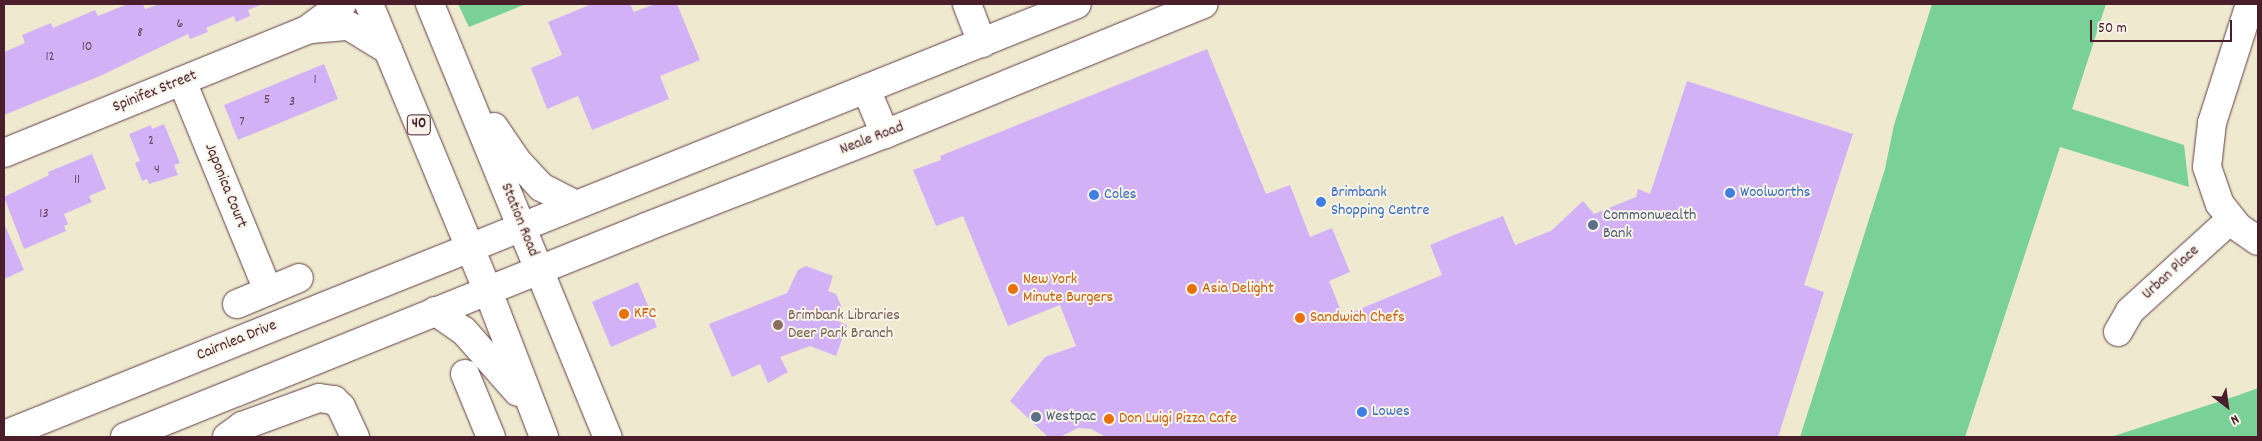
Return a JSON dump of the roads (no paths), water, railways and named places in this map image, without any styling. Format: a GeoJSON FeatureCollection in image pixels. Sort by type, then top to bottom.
{"type":"FeatureCollection","features":[{"type":"Feature","properties":{"kind":"street","name":"Spinifex Street"},"geometry":{"type":"LineString","coordinates":[[307,30],[342,4]]}},
{"type":"Feature","properties":{"kind":"street","name":"40"},"geometry":{"type":"LineString","coordinates":[[369,4],[488,291],[541,429]]}},
{"type":"Feature","properties":{"kind":"street","name":"Station Road"},"geometry":{"type":"LineString","coordinates":[[430,4],[608,437]]}},
{"type":"Feature","properties":{"kind":"street"},"geometry":{"type":"LineString","coordinates":[[967,4],[982,43]]}},
{"type":"Feature","properties":{"kind":"street"},"geometry":{"type":"LineString","coordinates":[[521,226],[1077,4]]}},
{"type":"Feature","properties":{"kind":"street","name":"Neale Road"},"geometry":{"type":"LineString","coordinates":[[488,291],[885,134],[1203,4]]}},
{"type":"Feature","properties":{"kind":"street"},"geometry":{"type":"LineString","coordinates":[[2250,4],[2212,123],[2207,153],[2214,193],[2231,219],[2258,240]]}},
{"type":"Feature","properties":{"kind":"street","name":"Spinifex Street"},"geometry":{"type":"LineString","coordinates":[[4,153],[307,30],[336,25],[350,26],[388,50]]}},
{"type":"Feature","properties":{"kind":"street","name":"Japonica Court"},"geometry":{"type":"LineString","coordinates":[[182,81],[268,291]]}},
{"type":"Feature","properties":{"kind":"street"},"geometry":{"type":"LineString","coordinates":[[463,82],[530,176],[541,187],[576,205]]}},
{"type":"Feature","properties":{"kind":"street"},"geometry":{"type":"LineString","coordinates":[[866,89],[885,134]]}},
{"type":"Feature","properties":{"kind":"street","name":"Urban Place"},"geometry":{"type":"LineString","coordinates":[[2118,332],[2130,312],[2231,219]]}},
{"type":"Feature","properties":{"kind":"street","name":"Cairnlea Drive"},"geometry":{"type":"LineString","coordinates":[[4,435],[521,226]]}},
{"type":"Feature","properties":{"kind":"street"},"geometry":{"type":"LineString","coordinates":[[236,304],[300,278]]}},
{"type":"Feature","properties":{"kind":"street"},"geometry":{"type":"LineString","coordinates":[[132,436],[488,291]]}},
{"type":"Feature","properties":{"kind":"street"},"geometry":{"type":"LineString","coordinates":[[435,311],[464,331],[485,352],[511,381],[541,429]]}},
{"type":"Feature","properties":{"kind":"street"},"geometry":{"type":"LineString","coordinates":[[465,374],[491,437]]}},
{"type":"Feature","properties":{"kind":"street"},"geometry":{"type":"LineString","coordinates":[[227,437],[242,426],[319,398],[334,400],[341,407],[355,437]]}},
{"type":"Feature","properties":{"kind":"place","name":"Woolworths"},"geometry":{"type":"Point","coordinates":[1730,193]}},
{"type":"Feature","properties":{"kind":"place","name":"Coles"},"geometry":{"type":"Point","coordinates":[1094,195]}},
{"type":"Feature","properties":{"kind":"place","name":"Brimbank Shopping Centre"},"geometry":{"type":"Point","coordinates":[1321,202]}},
{"type":"Feature","properties":{"kind":"place","name":"Commonwealth Bank"},"geometry":{"type":"Point","coordinates":[1593,225]}},
{"type":"Feature","properties":{"kind":"place","name":"New York Minute Burgers"},"geometry":{"type":"Point","coordinates":[1013,289]}},
{"type":"Feature","properties":{"kind":"place","name":"Asia Delight"},"geometry":{"type":"Point","coordinates":[1192,289]}},
{"type":"Feature","properties":{"kind":"place","name":"KFC"},"geometry":{"type":"Point","coordinates":[624,314]}},
{"type":"Feature","properties":{"kind":"place","name":"Sandwich Chefs"},"geometry":{"type":"Point","coordinates":[1300,318]}},
{"type":"Feature","properties":{"kind":"place","name":"Brimbank Libraries Deer Park Branch"},"geometry":{"type":"Point","coordinates":[778,325]}},
{"type":"Feature","properties":{"kind":"place","name":"Lowes"},"geometry":{"type":"Point","coordinates":[1362,412]}},
{"type":"Feature","properties":{"kind":"place","name":"Westpac"},"geometry":{"type":"Point","coordinates":[1036,417]}},
{"type":"Feature","properties":{"kind":"place","name":"Don Luigi Pizza Cafe"},"geometry":{"type":"Point","coordinates":[1109,419]}}]}
